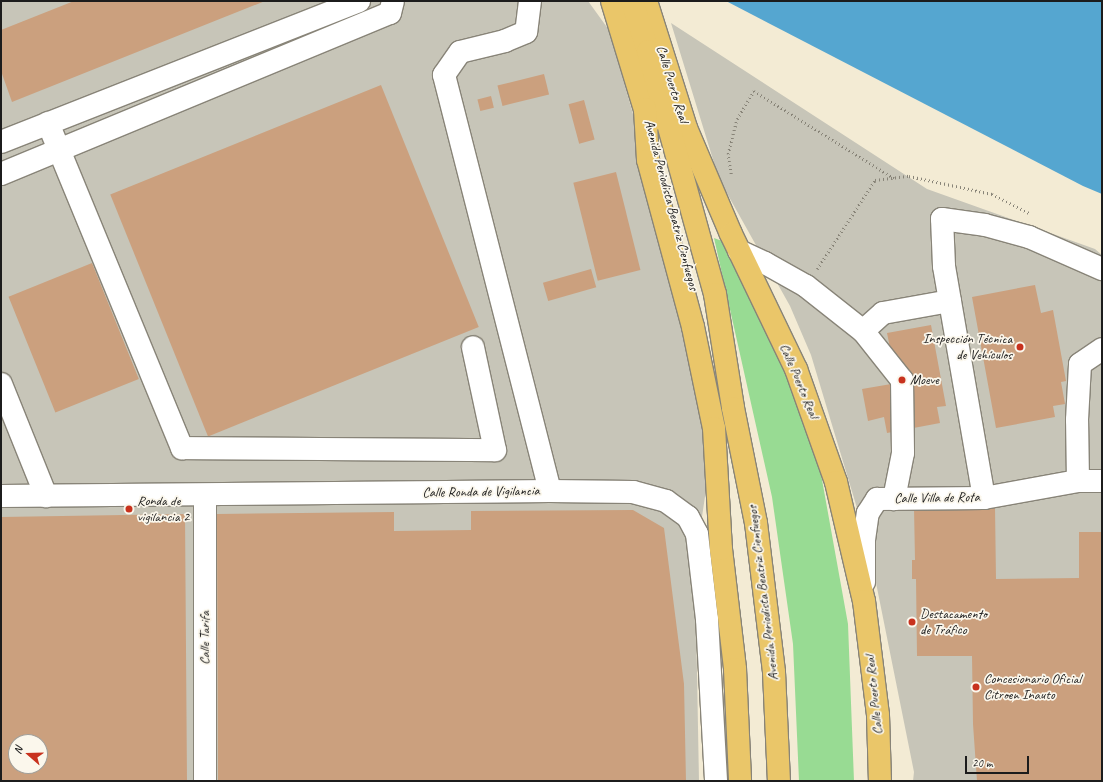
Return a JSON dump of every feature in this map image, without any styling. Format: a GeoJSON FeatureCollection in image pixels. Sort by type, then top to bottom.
{"type":"FeatureCollection","features":[{"type":"Feature","properties":{"kind":"main road","name":"Avenida Periodista Beatriz Cienfuegos"},"geometry":{"type":"LineString","coordinates":[[612,1],[645,109],[710,347],[732,408]]}},
{"type":"Feature","properties":{"kind":"main road","name":"Avenida Periodista Beatriz Cienfuegos"},"geometry":{"type":"LineString","coordinates":[[632,1],[648,51],[715,294],[732,408],[756,523],[774,672],[779,781]]}},
{"type":"Feature","properties":{"kind":"main road","name":"Calle Puerto Real"},"geometry":{"type":"LineString","coordinates":[[646,1],[686,128],[739,251],[796,369],[813,412],[836,482],[864,602],[878,715],[880,781]]}},
{"type":"Feature","properties":{"kind":"main road"},"geometry":{"type":"LineString","coordinates":[[645,109],[648,160],[693,327],[714,428],[721,549],[735,669],[740,781]]}},
{"type":"Feature","properties":{"kind":"street"},"geometry":{"type":"LineString","coordinates":[[1,142],[359,1]]}},
{"type":"Feature","properties":{"kind":"street"},"geometry":{"type":"LineString","coordinates":[[1,174],[390,13],[393,1]]}},
{"type":"Feature","properties":{"kind":"street"},"geometry":{"type":"LineString","coordinates":[[530,1],[526,32],[505,41],[460,52],[444,75],[550,491]]}},
{"type":"Feature","properties":{"kind":"street"},"geometry":{"type":"LineString","coordinates":[[48,123],[182,448],[495,450],[473,347]]}},
{"type":"Feature","properties":{"kind":"street"},"geometry":{"type":"LineString","coordinates":[[984,498],[944,266],[942,219],[985,225],[1029,237],[1102,269]]}},
{"type":"Feature","properties":{"kind":"street"},"geometry":{"type":"LineString","coordinates":[[739,251],[766,263],[806,286],[863,331],[902,380],[903,452],[894,498]]}},
{"type":"Feature","properties":{"kind":"street"},"geometry":{"type":"LineString","coordinates":[[863,331],[882,313],[950,301]]}},
{"type":"Feature","properties":{"kind":"street"},"geometry":{"type":"LineString","coordinates":[[1078,481],[1077,420],[1080,364],[1102,349]]}},
{"type":"Feature","properties":{"kind":"street"},"geometry":{"type":"LineString","coordinates":[[1,384],[46,496]]}},
{"type":"Feature","properties":{"kind":"street","name":"Calle Villa de Rota"},"geometry":{"type":"LineString","coordinates":[[864,602],[864,540],[868,513],[877,499],[984,498],[1078,481],[1102,481]]}},
{"type":"Feature","properties":{"kind":"street","name":"Calle Ronda de Vigilancia"},"geometry":{"type":"LineString","coordinates":[[1,496],[205,496],[550,491],[633,492],[666,501],[688,517],[697,534],[706,611],[716,781]]}},
{"type":"Feature","properties":{"kind":"street","name":"Calle Tarifa"},"geometry":{"type":"LineString","coordinates":[[205,496],[205,781]]}},
{"type":"Feature","properties":{"kind":"path"},"geometry":{"type":"LineString","coordinates":[[732,180],[728,154],[737,119],[754,91],[894,178]]}},
{"type":"Feature","properties":{"kind":"shaded area"},"geometry":{"type":"Polygon","coordinates":[[[1,1],[588,1],[609,30],[681,282],[711,456],[695,564],[699,781],[1,781],[1,1]]]}},
{"type":"Feature","properties":{"kind":"shaded area"},"geometry":{"type":"Polygon","coordinates":[[[671,23],[927,189],[1095,249],[1102,255],[1102,781],[913,781],[914,772],[869,548],[811,355],[790,306],[719,179],[671,23]]]}},
{"type":"Feature","properties":{"kind":"green space"},"geometry":{"type":"Polygon","coordinates":[[[714,238],[722,241],[788,370],[819,463],[848,624],[854,781],[799,781],[793,644],[772,497],[714,238]]]}},
{"type":"Feature","properties":{"kind":"water"},"geometry":{"type":"Polygon","coordinates":[[[726,1],[1102,1],[1102,194],[1083,186],[726,1]]]}},
{"type":"Feature","properties":{"kind":"building"},"geometry":{"type":"Polygon","coordinates":[[[74,1],[265,1],[12,102],[1,71],[1,30],[74,1]]]}},
{"type":"Feature","properties":{"kind":"building"},"geometry":{"type":"Polygon","coordinates":[[[544,74],[549,94],[503,106],[497,86],[544,74]]]}},
{"type":"Feature","properties":{"kind":"building"},"geometry":{"type":"Polygon","coordinates":[[[381,85],[479,327],[208,436],[110,194],[381,85]]]}},
{"type":"Feature","properties":{"kind":"building"},"geometry":{"type":"Polygon","coordinates":[[[491,96],[494,108],[480,111],[477,99],[491,96]]]}},
{"type":"Feature","properties":{"kind":"building"},"geometry":{"type":"Polygon","coordinates":[[[584,100],[595,140],[579,144],[569,104],[584,100]]]}},
{"type":"Feature","properties":{"kind":"building"},"geometry":{"type":"Polygon","coordinates":[[[616,172],[640,270],[598,281],[573,183],[616,172]]]}},
{"type":"Feature","properties":{"kind":"building"},"geometry":{"type":"Polygon","coordinates":[[[92,263],[139,379],[55,413],[9,297],[92,263]]]}},
{"type":"Feature","properties":{"kind":"building"},"geometry":{"type":"Polygon","coordinates":[[[591,269],[596,287],[548,301],[543,283],[591,269]]]}},
{"type":"Feature","properties":{"kind":"building","name":"Inspección Técnica de Vehículos"},"geometry":{"type":"Polygon","coordinates":[[[1035,285],[1041,313],[1053,310],[1066,381],[1061,382],[1065,404],[1053,406],[1055,417],[996,428],[972,297],[1035,285]]]}},
{"type":"Feature","properties":{"kind":"building"},"geometry":{"type":"Polygon","coordinates":[[[931,325],[946,406],[937,407],[940,423],[887,433],[884,417],[868,421],[862,389],[897,383],[887,333],[931,325]]]}},
{"type":"Feature","properties":{"kind":"building"},"geometry":{"type":"Polygon","coordinates":[[[995,507],[996,579],[1079,578],[1079,532],[1102,532],[1102,781],[977,781],[973,724],[972,656],[917,656],[916,579],[912,579],[912,560],[915,560],[914,508],[995,507]]]}},
{"type":"Feature","properties":{"kind":"building"},"geometry":{"type":"Polygon","coordinates":[[[633,510],[664,528],[684,684],[686,781],[218,781],[217,514],[394,512],[394,531],[471,530],[471,511],[633,510]]]}},
{"type":"Feature","properties":{"kind":"building"},"geometry":{"type":"Polygon","coordinates":[[[185,514],[187,781],[1,781],[1,517],[185,514]]]}},
{"type":"Feature","properties":{"kind":"place","name":"Inspección Técnica de Vehículos"},"geometry":{"type":"Point","coordinates":[1020,347]}},
{"type":"Feature","properties":{"kind":"place","name":"Moeve"},"geometry":{"type":"Point","coordinates":[902,380]}},
{"type":"Feature","properties":{"kind":"place","name":"Ronda de vigilancia 2"},"geometry":{"type":"Point","coordinates":[129,509]}},
{"type":"Feature","properties":{"kind":"place","name":"Destacamento de Tráfico"},"geometry":{"type":"Point","coordinates":[912,622]}},
{"type":"Feature","properties":{"kind":"place","name":"Concesionario Oficial Citroen Inauto"},"geometry":{"type":"Point","coordinates":[976,687]}}]}
